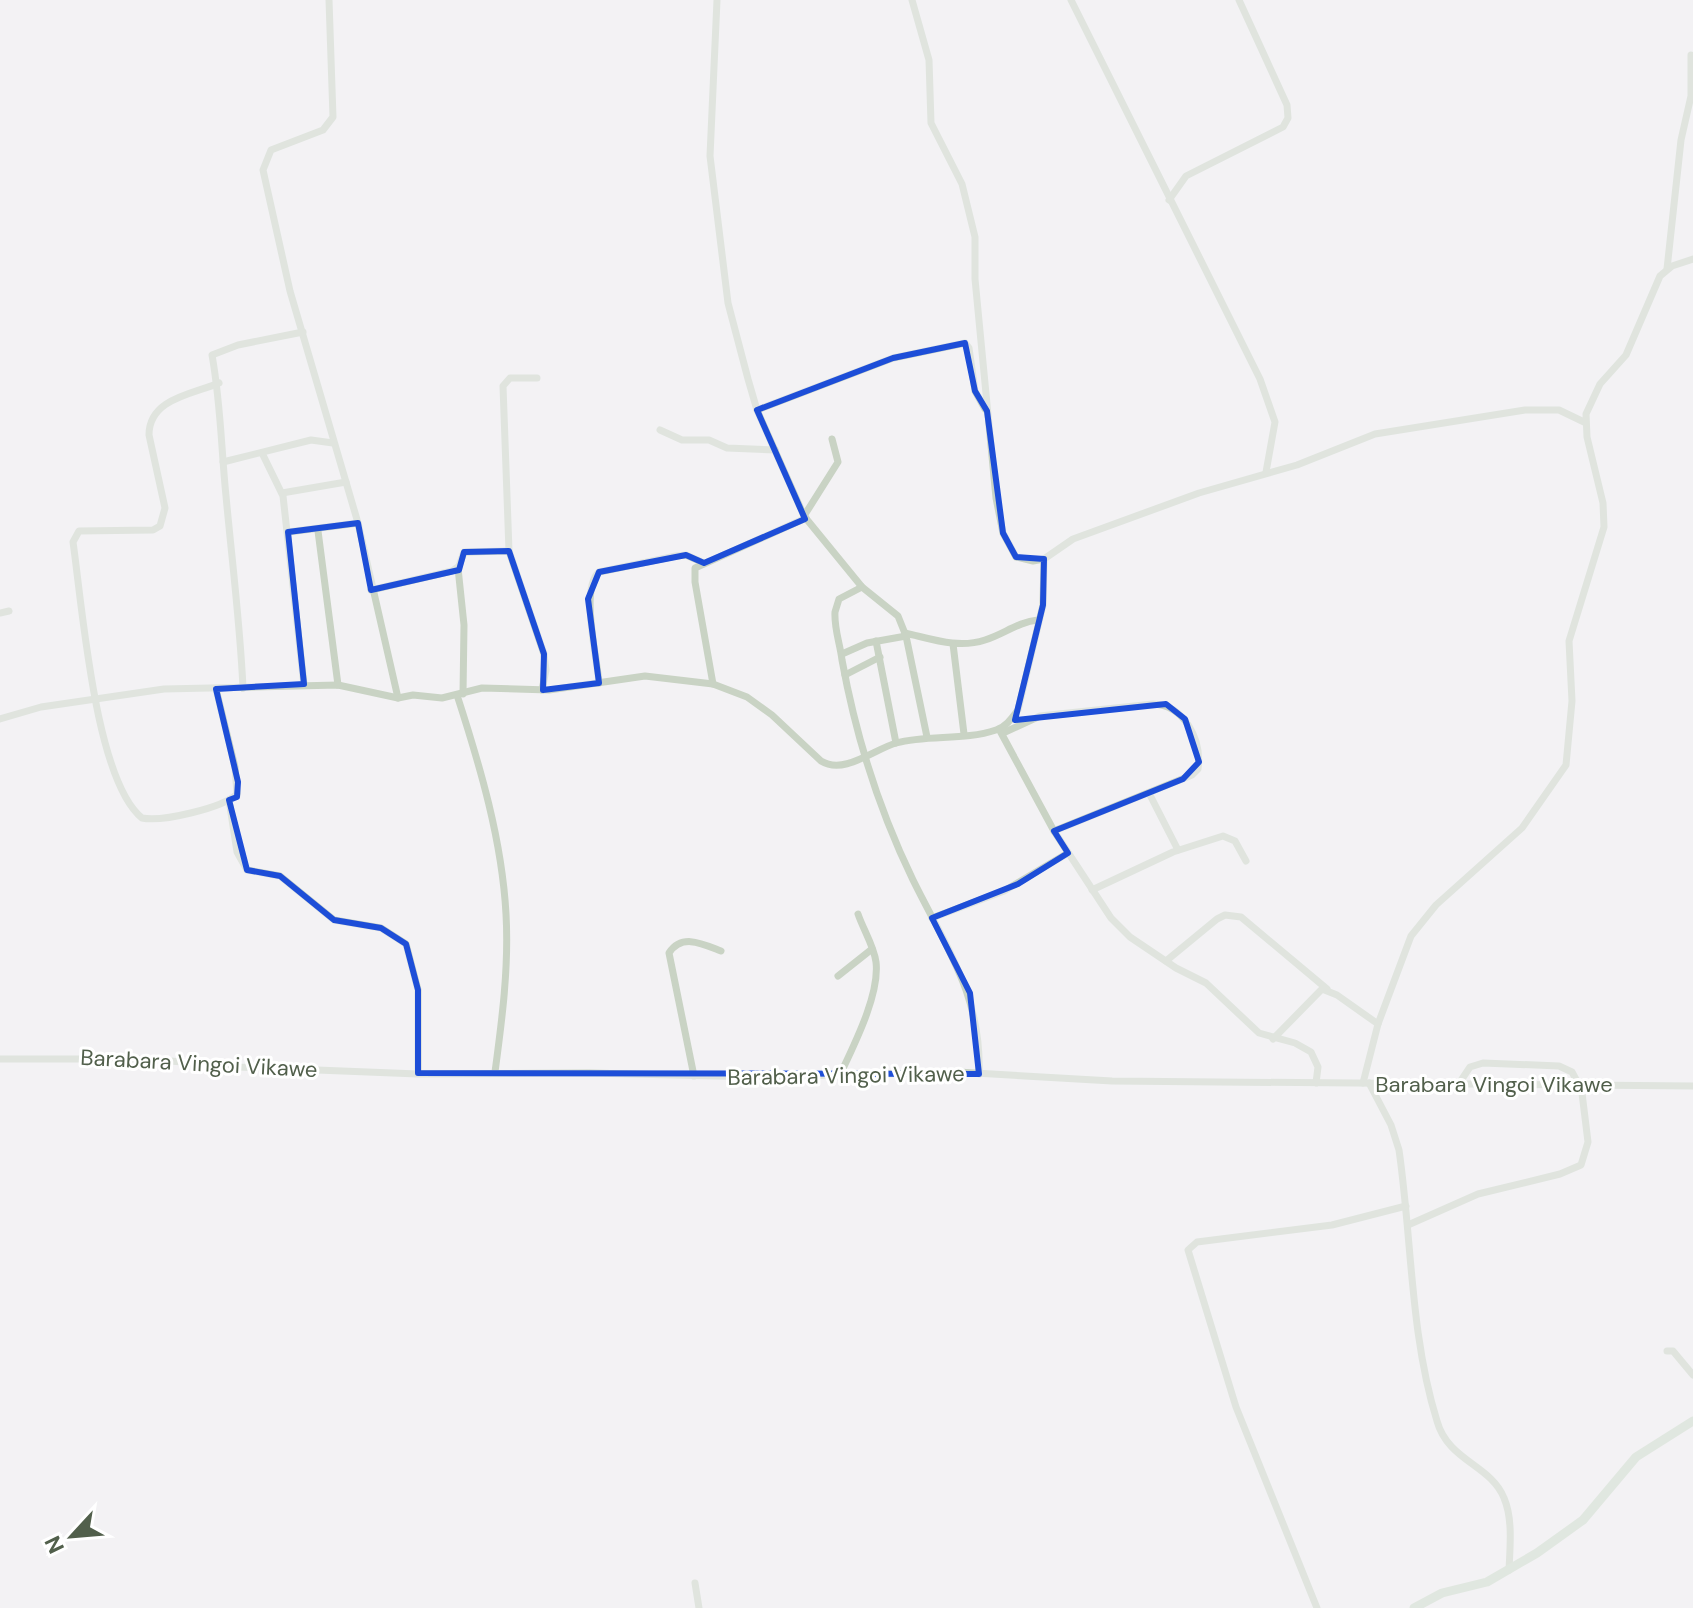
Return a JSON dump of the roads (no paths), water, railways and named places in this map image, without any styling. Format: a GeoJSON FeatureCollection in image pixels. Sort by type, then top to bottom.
{"type":"FeatureCollection","features":[{"type":"Feature","properties":{"kind":"street"},"geometry":{"type":"LineString","coordinates":[[329,0],[333,117],[323,130],[271,150],[263,170],[290,291],[358,523],[398,698]]}},
{"type":"Feature","properties":{"kind":"street"},"geometry":{"type":"LineString","coordinates":[[717,0],[710,125],[714,202],[728,303],[757,410],[805,517],[862,587],[894,611],[906,634],[927,737]]}},
{"type":"Feature","properties":{"kind":"street"},"geometry":{"type":"LineString","coordinates":[[912,0],[929,60],[931,123],[962,184],[975,237],[996,498],[1006,541],[1016,557],[1033,561],[1044,559],[1073,539],[1199,493],[1297,465],[1375,434],[1495,413],[1559,410],[1584,422]]}},
{"type":"Feature","properties":{"kind":"street"},"geometry":{"type":"LineString","coordinates":[[1071,0],[1260,379],[1275,422],[1266,472]]}},
{"type":"Feature","properties":{"kind":"street"},"geometry":{"type":"LineString","coordinates":[[1169,200],[1186,176],[1283,127],[1288,118],[1287,105],[1239,0]]}},
{"type":"Feature","properties":{"kind":"street"},"geometry":{"type":"LineString","coordinates":[[1509,1570],[1508,1523],[1503,1496],[1490,1479],[1450,1446],[1436,1419],[1419,1342],[1406,1206],[1396,1141],[1366,1083],[1378,1024],[1399,962],[1422,919],[1522,828],[1566,765],[1572,701],[1569,641],[1604,527],[1603,503],[1584,422],[1598,388],[1626,355],[1652,289],[1667,269],[1681,140],[1691,96],[1691,55]]}},
{"type":"Feature","properties":{"kind":"street"},"geometry":{"type":"LineString","coordinates":[[1667,269],[1693,259]]}},
{"type":"Feature","properties":{"kind":"street"},"geometry":{"type":"LineString","coordinates":[[243,688],[240,611],[223,462],[219,383],[213,352],[303,332]]}},
{"type":"Feature","properties":{"kind":"street"},"geometry":{"type":"LineString","coordinates":[[757,410],[893,358],[965,343],[969,348],[975,391],[987,411]]}},
{"type":"Feature","properties":{"kind":"street"},"geometry":{"type":"LineString","coordinates":[[537,378],[510,378],[503,386],[509,551],[544,654],[546,670],[542,690]]}},
{"type":"Feature","properties":{"kind":"street"},"geometry":{"type":"LineString","coordinates":[[216,689],[238,782],[237,794],[204,810],[156,819],[142,818],[122,793],[95,698],[74,536],[79,531],[153,530],[160,526],[165,508],[149,435],[150,423],[156,413],[189,391],[219,383]]}},
{"type":"Feature","properties":{"kind":"street"},"geometry":{"type":"LineString","coordinates":[[660,430],[682,440],[706,439],[727,448],[775,450]]}},
{"type":"Feature","properties":{"kind":"street"},"geometry":{"type":"LineString","coordinates":[[713,684],[695,568],[805,517],[838,462],[832,439]]}},
{"type":"Feature","properties":{"kind":"street"},"geometry":{"type":"LineString","coordinates":[[223,462],[311,440],[333,443]]}},
{"type":"Feature","properties":{"kind":"street"},"geometry":{"type":"LineString","coordinates":[[262,453],[282,493],[304,685]]}},
{"type":"Feature","properties":{"kind":"street"},"geometry":{"type":"LineString","coordinates":[[282,493],[346,482]]}},
{"type":"Feature","properties":{"kind":"street"},"geometry":{"type":"LineString","coordinates":[[288,532],[318,531],[358,523]]}},
{"type":"Feature","properties":{"kind":"street"},"geometry":{"type":"LineString","coordinates":[[318,531],[338,685]]}},
{"type":"Feature","properties":{"kind":"street"},"geometry":{"type":"LineString","coordinates":[[495,1072],[503,1003],[506,914],[486,796],[460,694],[464,625],[458,568],[464,552],[509,551]]}},
{"type":"Feature","properties":{"kind":"street"},"geometry":{"type":"LineString","coordinates":[[599,683],[588,599],[592,578],[599,572],[676,556],[686,555],[704,563]]}},
{"type":"Feature","properties":{"kind":"street"},"geometry":{"type":"LineString","coordinates":[[1001,731],[1018,710],[1045,589],[1044,559]]}},
{"type":"Feature","properties":{"kind":"street"},"geometry":{"type":"LineString","coordinates":[[371,590],[458,568]]}},
{"type":"Feature","properties":{"kind":"street"},"geometry":{"type":"LineString","coordinates":[[862,587],[839,599],[835,612],[845,675],[864,756],[896,842],[970,993],[980,1044],[979,1074]]}},
{"type":"Feature","properties":{"kind":"street"},"geometry":{"type":"LineString","coordinates":[[842,654],[906,634],[953,644],[982,641],[1020,623],[1038,620]]}},
{"type":"Feature","properties":{"kind":"street"},"geometry":{"type":"LineString","coordinates":[[876,641],[896,743]]}},
{"type":"Feature","properties":{"kind":"street"},"geometry":{"type":"LineString","coordinates":[[953,644],[964,734]]}},
{"type":"Feature","properties":{"kind":"street"},"geometry":{"type":"LineString","coordinates":[[845,675],[880,657]]}},
{"type":"Feature","properties":{"kind":"street"},"geometry":{"type":"LineString","coordinates":[[0,719],[95,698],[164,689],[338,685],[398,698],[460,694],[499,687],[542,690],[645,676],[713,684],[747,697],[772,715],[812,755],[829,766],[851,763],[896,743],[927,737],[1001,731],[1052,714],[1166,704],[1185,719],[1198,750],[1198,769],[1149,793],[1054,831]]}},
{"type":"Feature","properties":{"kind":"street"},"geometry":{"type":"LineString","coordinates":[[1001,731],[1054,831],[1092,890],[1122,929],[1166,961],[1206,983],[1253,1027],[1273,1039],[1295,1043],[1314,1054],[1318,1067],[1316,1083]]}},
{"type":"Feature","properties":{"kind":"street"},"geometry":{"type":"LineString","coordinates":[[1149,793],[1178,850]]}},
{"type":"Feature","properties":{"kind":"street"},"geometry":{"type":"LineString","coordinates":[[229,800],[237,852],[247,870],[280,876],[334,920],[381,928],[406,944],[418,990],[418,1073]]}},
{"type":"Feature","properties":{"kind":"street"},"geometry":{"type":"LineString","coordinates":[[1092,890],[1178,850],[1228,836],[1246,861]]}},
{"type":"Feature","properties":{"kind":"street"},"geometry":{"type":"LineString","coordinates":[[932,918],[1004,891],[1068,853]]}},
{"type":"Feature","properties":{"kind":"street"},"geometry":{"type":"LineString","coordinates":[[839,1077],[873,989],[877,963],[858,914]]}},
{"type":"Feature","properties":{"kind":"street"},"geometry":{"type":"LineString","coordinates":[[1166,961],[1217,919],[1225,915],[1241,917],[1327,989],[1378,1024]]}},
{"type":"Feature","properties":{"kind":"street"},"geometry":{"type":"LineString","coordinates":[[694,1076],[669,953],[674,945],[689,941],[721,951]]}},
{"type":"Feature","properties":{"kind":"street"},"geometry":{"type":"LineString","coordinates":[[838,976],[872,949]]}},
{"type":"Feature","properties":{"kind":"street"},"geometry":{"type":"LineString","coordinates":[[1273,1039],[1316,991],[1327,989]]}},
{"type":"Feature","properties":{"kind":"street","name":"Barabara Vingoi Vikawe"},"geometry":{"type":"LineString","coordinates":[[0,1059],[148,1059],[239,1067],[418,1073],[839,1077],[979,1074],[1076,1080],[1246,1079],[1316,1083],[1693,1086]]}},
{"type":"Feature","properties":{"kind":"street"},"geometry":{"type":"LineString","coordinates":[[1408,1225],[1478,1194],[1560,1174],[1581,1165],[1588,1142],[1580,1085],[1572,1072],[1559,1066],[1483,1063],[1470,1067],[1460,1082]]}},
{"type":"Feature","properties":{"kind":"street"},"geometry":{"type":"LineString","coordinates":[[1317,1608],[1236,1407],[1188,1250],[1197,1242],[1332,1225],[1406,1206]]}},
{"type":"Feature","properties":{"kind":"street"},"geometry":{"type":"LineString","coordinates":[[1667,1351],[1673,1351],[1693,1375]]}},
{"type":"Feature","properties":{"kind":"street"},"geometry":{"type":"LineString","coordinates":[[1414,1608],[1442,1593],[1487,1582],[1509,1570],[1583,1520],[1636,1457],[1693,1421]]}},
{"type":"Feature","properties":{"kind":"street"},"geometry":{"type":"LineString","coordinates":[[695,1583],[699,1608]]}}]}
